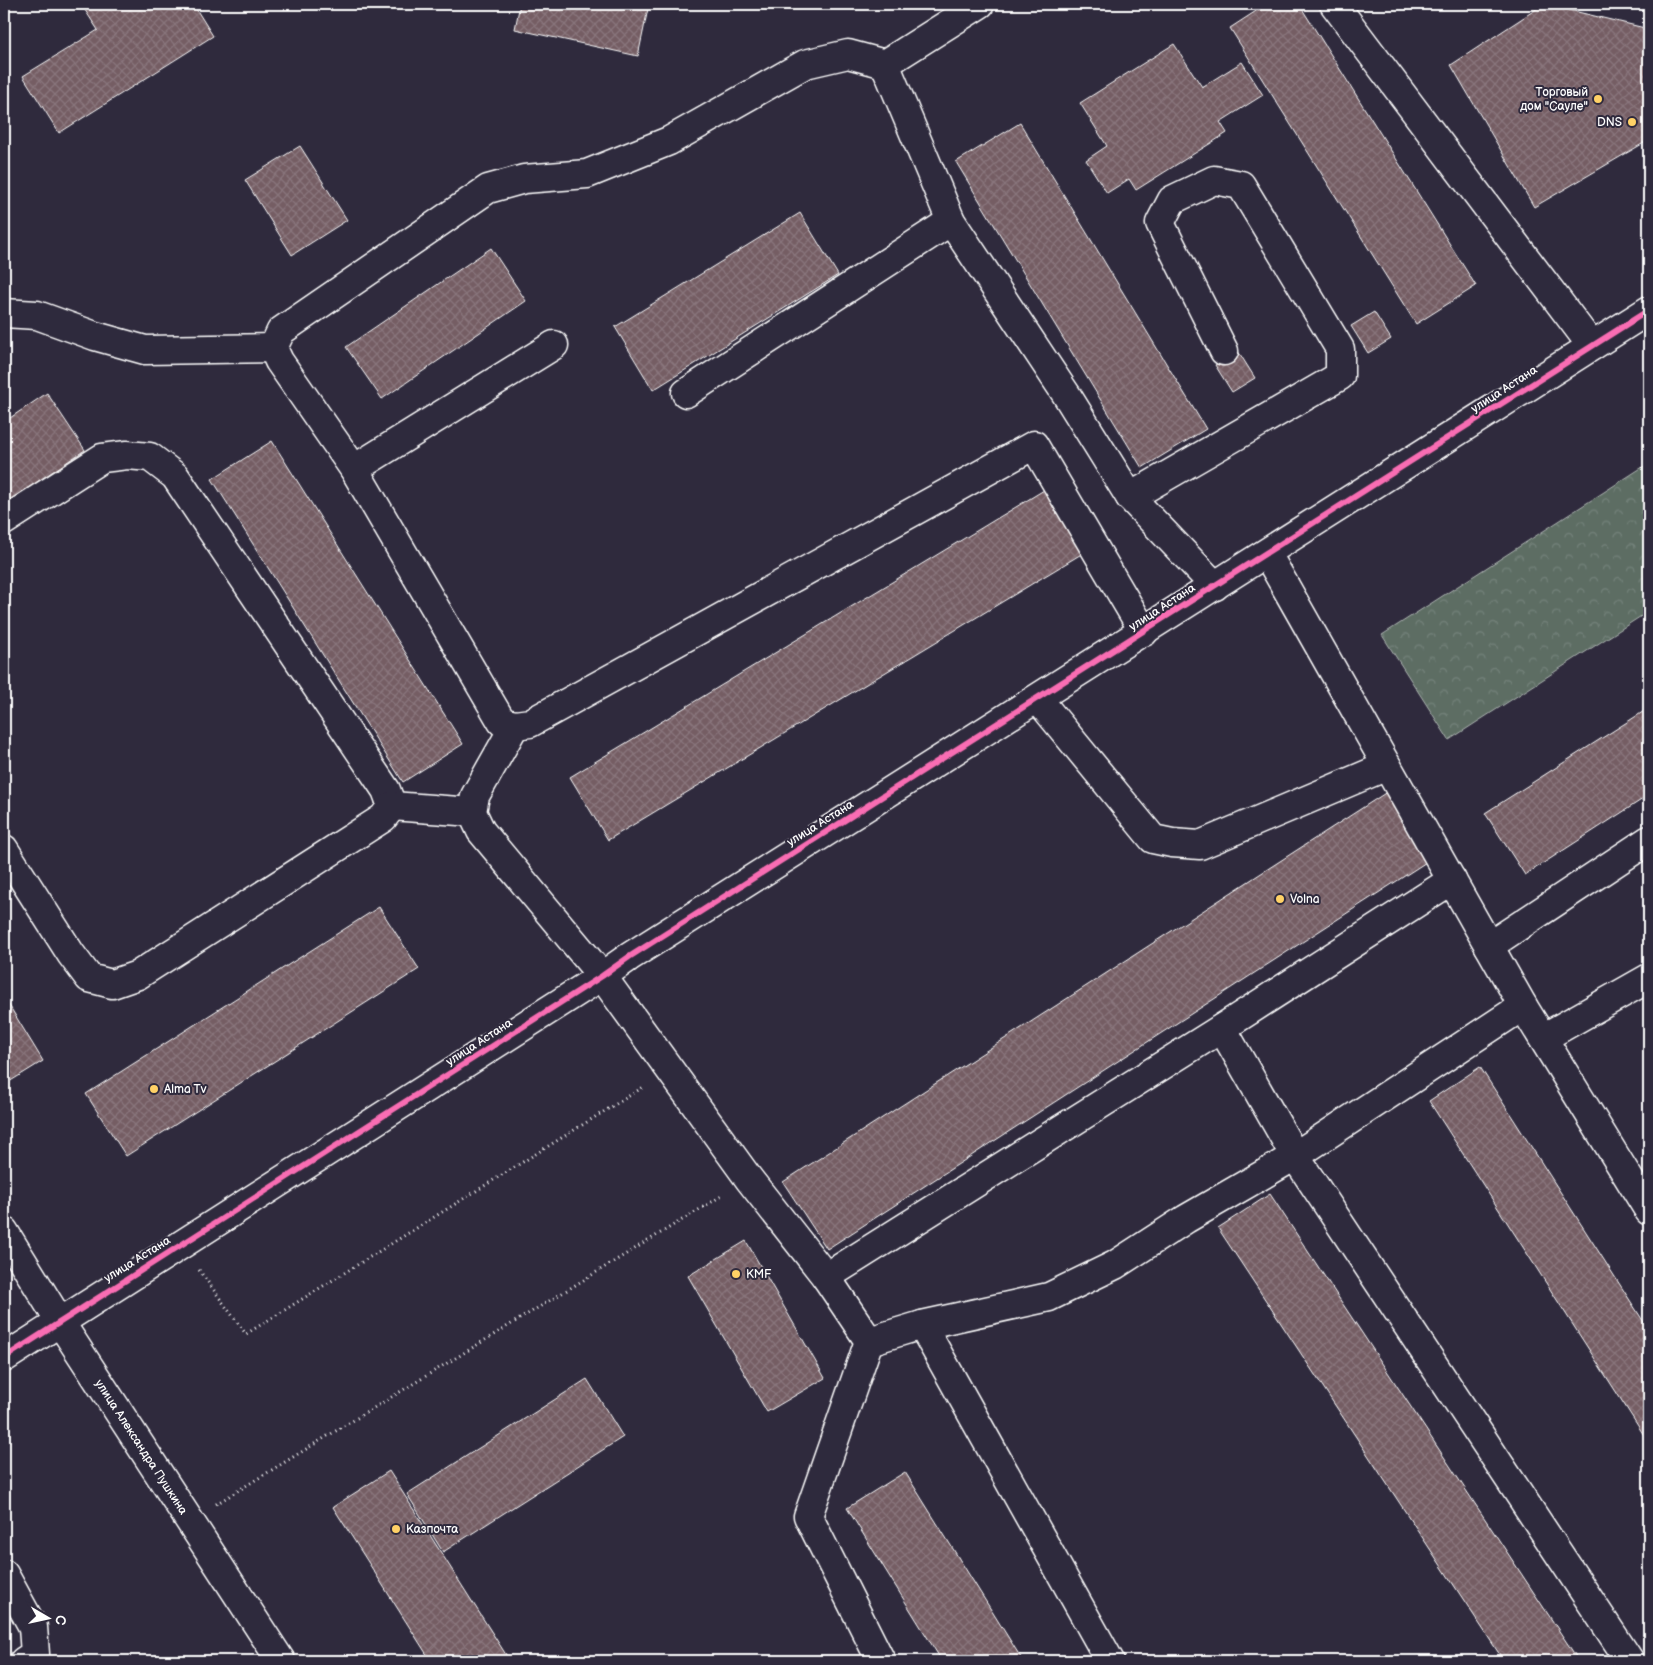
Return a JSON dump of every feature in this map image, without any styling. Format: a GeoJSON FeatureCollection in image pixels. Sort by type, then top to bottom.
{"type":"FeatureCollection","features":[{"type":"Feature","properties":{"kind":"street"},"geometry":{"type":"LineString","coordinates":[[980,4],[885,64],[848,54],[805,64],[669,141],[587,174],[524,180],[488,189],[281,331],[273,348],[279,361],[354,469],[502,722],[515,725],[530,723],[1034,444],[1144,632]]}},
{"type":"Feature","properties":{"kind":"street"},"geometry":{"type":"LineString","coordinates":[[1334,4],[1592,346]]}},
{"type":"Feature","properties":{"kind":"street"},"geometry":{"type":"LineString","coordinates":[[885,64],[951,221],[1066,394],[1130,497],[1215,586]]}},
{"type":"Feature","properties":{"kind":"street"},"geometry":{"type":"LineString","coordinates":[[1130,497],[1340,376],[1340,349],[1241,185],[1214,180],[1172,200],[1160,223],[1224,352]]}},
{"type":"Feature","properties":{"kind":"street"},"geometry":{"type":"LineString","coordinates":[[686,393],[951,221]]}},
{"type":"Feature","properties":{"kind":"street","name":"улица Астана"},"geometry":{"type":"LineString","coordinates":[[4,1358],[629,957],[1649,310]]}},
{"type":"Feature","properties":{"kind":"street"},"geometry":{"type":"LineString","coordinates":[[4,313],[37,315],[95,336],[145,350],[273,348]]}},
{"type":"Feature","properties":{"kind":"street"},"geometry":{"type":"LineString","coordinates":[[354,469],[554,345]]}},
{"type":"Feature","properties":{"kind":"street"},"geometry":{"type":"LineString","coordinates":[[4,521],[102,458],[126,455],[150,457],[175,476],[386,790],[392,806]]}},
{"type":"Feature","properties":{"kind":"street"},"geometry":{"type":"LineString","coordinates":[[1267,554],[1523,1006],[1649,1211]]}},
{"type":"Feature","properties":{"kind":"street"},"geometry":{"type":"LineString","coordinates":[[1038,699],[1153,839],[1172,843],[1200,845],[1387,766]]}},
{"type":"Feature","properties":{"kind":"street"},"geometry":{"type":"LineString","coordinates":[[515,725],[475,796],[472,812],[481,831],[602,976],[749,1179],[826,1277],[868,1341]]}},
{"type":"Feature","properties":{"kind":"street"},"geometry":{"type":"LineString","coordinates":[[392,806],[472,812]]}},
{"type":"Feature","properties":{"kind":"street"},"geometry":{"type":"LineString","coordinates":[[4,849],[71,954],[89,978],[112,984],[138,975],[383,818],[392,806]]}},
{"type":"Feature","properties":{"kind":"street"},"geometry":{"type":"LineString","coordinates":[[1489,946],[1649,840]]}},
{"type":"Feature","properties":{"kind":"street"},"geometry":{"type":"LineString","coordinates":[[826,1277],[1222,1028],[1452,880]]}},
{"type":"Feature","properties":{"kind":"street"},"geometry":{"type":"LineString","coordinates":[[1543,1038],[1649,978]]}},
{"type":"Feature","properties":{"kind":"street"},"geometry":{"type":"LineString","coordinates":[[868,1341],[922,1325],[1049,1297],[1114,1266],[1186,1220],[1295,1156],[1523,1006]]}},
{"type":"Feature","properties":{"kind":"street"},"geometry":{"type":"LineString","coordinates":[[1222,1028],[1295,1156],[1630,1661]]}},
{"type":"Feature","properties":{"kind":"street","name":"улица Александра Пушкина"},"geometry":{"type":"LineString","coordinates":[[4,1231],[60,1322],[281,1661]]}},
{"type":"Feature","properties":{"kind":"street"},"geometry":{"type":"LineString","coordinates":[[922,1325],[1110,1661]]}},
{"type":"Feature","properties":{"kind":"street"},"geometry":{"type":"LineString","coordinates":[[868,1341],[808,1516],[881,1661]]}},
{"type":"Feature","properties":{"kind":"street"},"geometry":{"type":"LineString","coordinates":[[4,1574],[33,1627],[34,1654],[24,1661]]}},
{"type":"Feature","properties":{"kind":"path"},"geometry":{"type":"LineString","coordinates":[[181,1245],[246,1334],[671,1070]]}},
{"type":"Feature","properties":{"kind":"path"},"geometry":{"type":"LineString","coordinates":[[190,1520],[749,1179]]}},
{"type":"Feature","properties":{"kind":"green space"},"geometry":{"type":"Polygon","coordinates":[[[1649,463],[1649,611],[1449,740],[1382,635],[1649,463]]]}},
{"type":"Feature","properties":{"kind":"building"},"geometry":{"type":"Polygon","coordinates":[[[81,4],[193,4],[213,36],[59,133],[23,76],[98,30],[81,4]]]}},
{"type":"Feature","properties":{"kind":"building"},"geometry":{"type":"Polygon","coordinates":[[[520,4],[649,4],[638,56],[515,29],[520,4]]]}},
{"type":"Feature","properties":{"kind":"building"},"geometry":{"type":"Polygon","coordinates":[[[1267,4],[1299,4],[1476,286],[1416,324],[1230,28],[1267,4]]]}},
{"type":"Feature","properties":{"kind":"building"},"geometry":{"type":"Polygon","coordinates":[[[1544,4],[1649,29],[1649,140],[1534,207],[1451,65],[1544,4]]]}},
{"type":"Feature","properties":{"kind":"building"},"geometry":{"type":"Polygon","coordinates":[[[1174,44],[1202,87],[1242,62],[1263,95],[1220,122],[1227,133],[1136,190],[1129,179],[1107,193],[1086,160],[1107,146],[1080,103],[1174,44]]]}},
{"type":"Feature","properties":{"kind":"building"},"geometry":{"type":"Polygon","coordinates":[[[1020,123],[1206,429],[1142,468],[956,162],[1020,123]]]}},
{"type":"Feature","properties":{"kind":"building"},"geometry":{"type":"Polygon","coordinates":[[[300,146],[347,220],[292,255],[245,180],[300,146]]]}},
{"type":"Feature","properties":{"kind":"building"},"geometry":{"type":"Polygon","coordinates":[[[800,213],[838,275],[653,390],[615,327],[800,213]]]}},
{"type":"Feature","properties":{"kind":"building"},"geometry":{"type":"Polygon","coordinates":[[[491,248],[526,301],[382,399],[346,347],[491,248]]]}},
{"type":"Feature","properties":{"kind":"building"},"geometry":{"type":"Polygon","coordinates":[[[1374,312],[1391,339],[1368,353],[1351,326],[1374,312]]]}},
{"type":"Feature","properties":{"kind":"building"},"geometry":{"type":"Polygon","coordinates":[[[1238,351],[1255,378],[1232,392],[1215,365],[1238,351]]]}},
{"type":"Feature","properties":{"kind":"building"},"geometry":{"type":"Polygon","coordinates":[[[47,393],[85,450],[4,504],[4,422],[47,393]]]}},
{"type":"Feature","properties":{"kind":"building"},"geometry":{"type":"Polygon","coordinates":[[[272,441],[463,744],[403,782],[212,479],[272,441]]]}},
{"type":"Feature","properties":{"kind":"building"},"geometry":{"type":"Polygon","coordinates":[[[1054,484],[1093,547],[608,840],[570,777],[1054,484]]]}},
{"type":"Feature","properties":{"kind":"building"},"geometry":{"type":"Polygon","coordinates":[[[1649,708],[1649,795],[1525,875],[1485,813],[1649,708]]]}},
{"type":"Feature","properties":{"kind":"building"},"geometry":{"type":"Polygon","coordinates":[[[1390,790],[1434,857],[827,1249],[783,1182],[1390,790]]]}},
{"type":"Feature","properties":{"kind":"building"},"geometry":{"type":"Polygon","coordinates":[[[379,907],[419,969],[126,1156],[86,1094],[379,907]]]}},
{"type":"Feature","properties":{"kind":"building"},"geometry":{"type":"Polygon","coordinates":[[[4,997],[43,1061],[4,1085],[4,997]]]}},
{"type":"Feature","properties":{"kind":"building"},"geometry":{"type":"Polygon","coordinates":[[[1480,1067],[1649,1330],[1649,1443],[1429,1101],[1480,1067]]]}},
{"type":"Feature","properties":{"kind":"building"},"geometry":{"type":"Polygon","coordinates":[[[1270,1194],[1579,1661],[1504,1661],[1218,1228],[1270,1194]]]}},
{"type":"Feature","properties":{"kind":"building"},"geometry":{"type":"Polygon","coordinates":[[[746,1241],[825,1378],[767,1412],[688,1276],[746,1241]]]}},
{"type":"Feature","properties":{"kind":"building"},"geometry":{"type":"Polygon","coordinates":[[[587,1379],[623,1437],[443,1552],[407,1494],[587,1379]]]}},
{"type":"Feature","properties":{"kind":"building"},"geometry":{"type":"Polygon","coordinates":[[[389,1471],[510,1661],[431,1661],[333,1507],[389,1471]]]}},
{"type":"Feature","properties":{"kind":"building"},"geometry":{"type":"Polygon","coordinates":[[[905,1472],[1023,1661],[942,1661],[847,1508],[905,1472]]]}},
{"type":"Feature","properties":{"kind":"cycle path"},"geometry":{"type":"LineString","coordinates":[[4,1358],[629,957],[1649,310]]}},
{"type":"Feature","properties":{"kind":"place","name":"Торговый дом \"Сауле\""},"geometry":{"type":"Point","coordinates":[1598,99]}},
{"type":"Feature","properties":{"kind":"place","name":"DNS"},"geometry":{"type":"Point","coordinates":[1632,122]}},
{"type":"Feature","properties":{"kind":"place","name":"Volna"},"geometry":{"type":"Point","coordinates":[1280,899]}},
{"type":"Feature","properties":{"kind":"place","name":"Alma Tv"},"geometry":{"type":"Point","coordinates":[154,1089]}},
{"type":"Feature","properties":{"kind":"place","name":"KMF"},"geometry":{"type":"Point","coordinates":[736,1274]}},
{"type":"Feature","properties":{"kind":"place","name":"Казпочта"},"geometry":{"type":"Point","coordinates":[396,1529]}}]}
